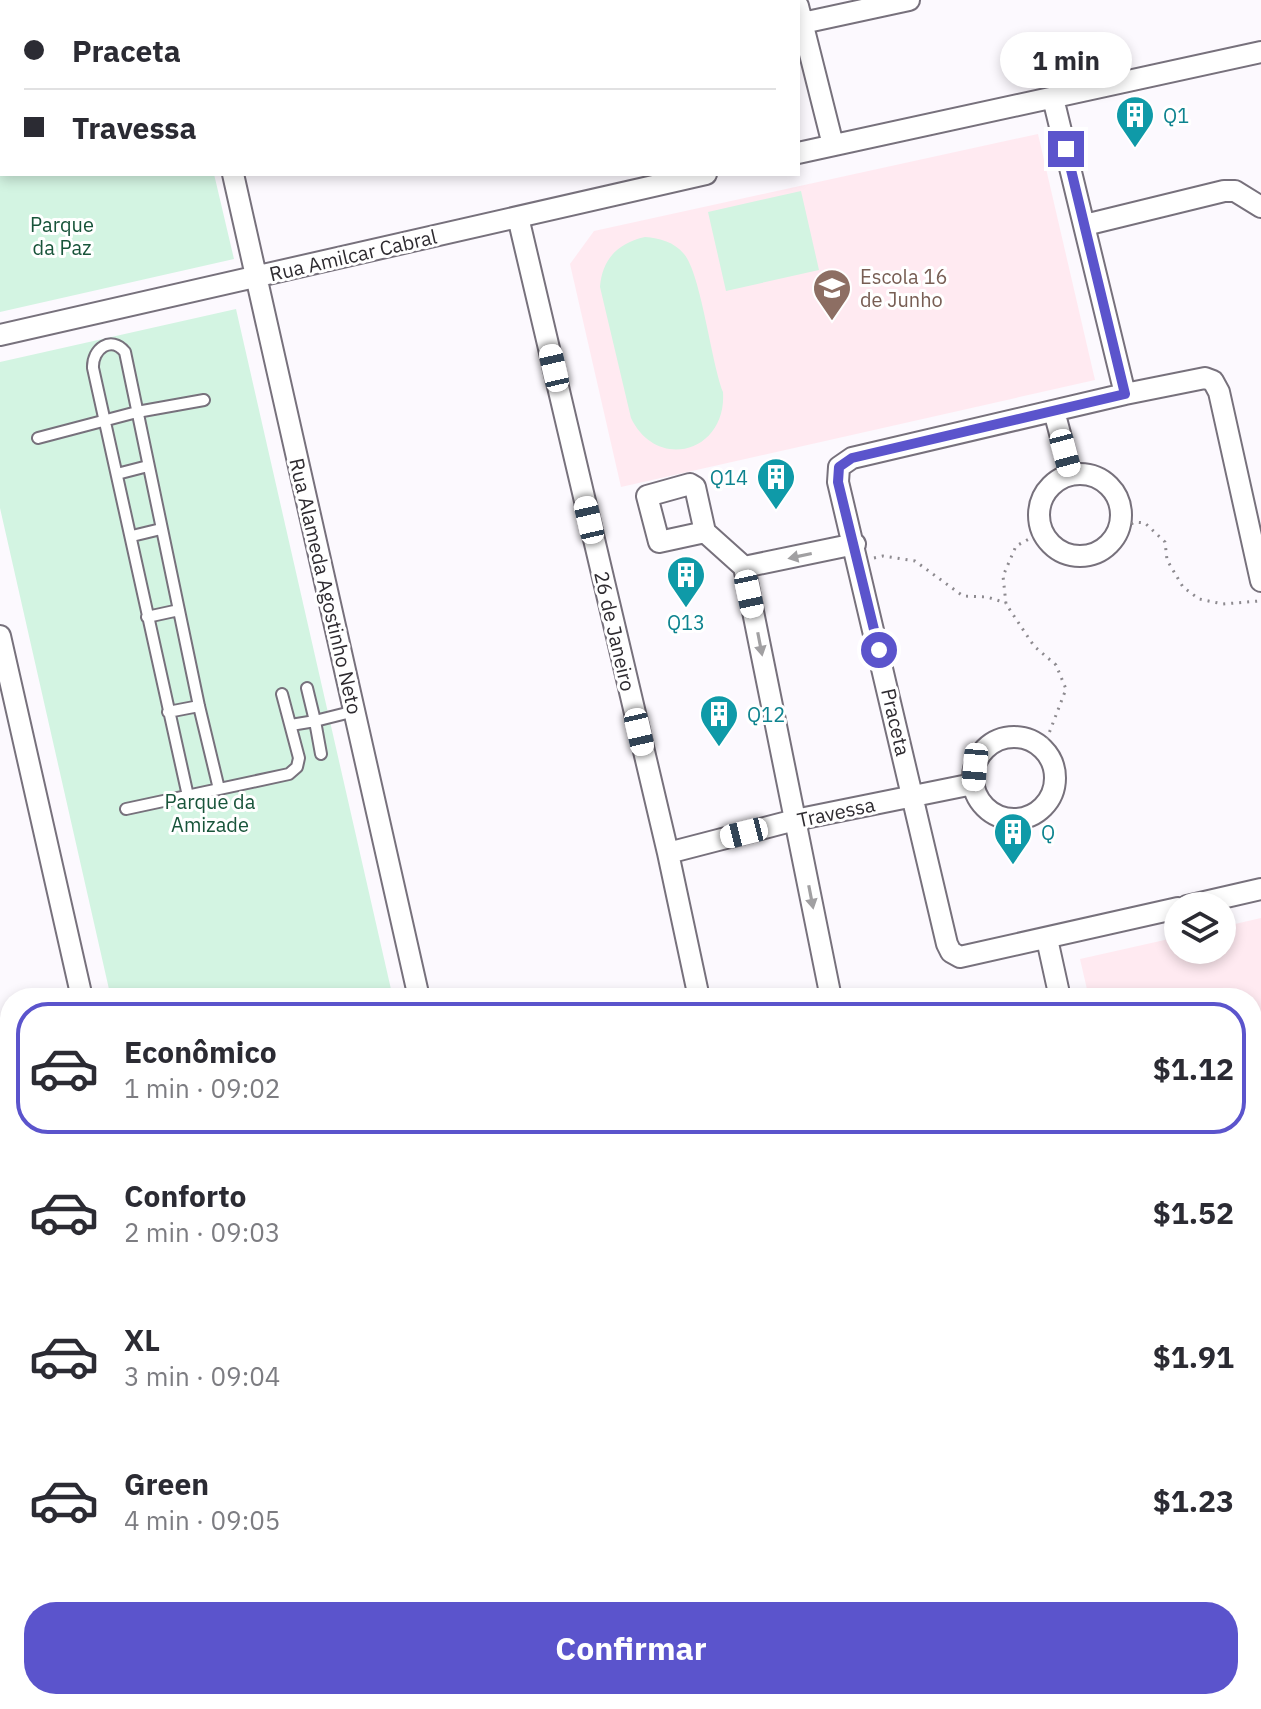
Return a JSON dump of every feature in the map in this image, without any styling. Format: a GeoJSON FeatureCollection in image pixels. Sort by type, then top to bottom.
{"type":"FeatureCollection","features":[{"type":"Feature","properties":{"kind":"street"},"geometry":{"type":"LineString","coordinates":[[800,11],[909,0]]}},
{"type":"Feature","properties":{"kind":"street"},"geometry":{"type":"LineString","coordinates":[[800,19],[833,145]]}},
{"type":"Feature","properties":{"kind":"street"},"geometry":{"type":"LineString","coordinates":[[800,153],[1261,52]]}},
{"type":"Feature","properties":{"kind":"street"},"geometry":{"type":"LineString","coordinates":[[1053,98],[1125,394]]}},
{"type":"Feature","properties":{"kind":"street","name":"Rua Alameda Agostinho Neto"},"geometry":{"type":"LineString","coordinates":[[233,176],[417,988]]}},
{"type":"Feature","properties":{"kind":"street","name":"Rua Amilcar Cabral"},"geometry":{"type":"LineString","coordinates":[[0,335],[697,176]]}},
{"type":"Feature","properties":{"kind":"street"},"geometry":{"type":"LineString","coordinates":[[1085,225],[1229,190],[1261,207]]}},
{"type":"Feature","properties":{"kind":"street","name":"26 de Janeiro"},"geometry":{"type":"LineString","coordinates":[[518,217],[697,988]]}},
{"type":"Feature","properties":{"kind":"street","name":"Praceta"},"geometry":{"type":"LineString","coordinates":[[1164,911],[960,957],[951,952],[838,482],[839,467],[844,462],[1125,394],[1196,378],[1213,381],[1217,385],[1261,581]]}},
{"type":"Feature","properties":{"kind":"street"},"geometry":{"type":"LineString","coordinates":[[1054,411],[1071,475]]}},
{"type":"Feature","properties":{"kind":"street"},"geometry":{"type":"LineString","coordinates":[[1086,474],[1100,479],[1111,488],[1119,502],[1121,516],[1117,531],[1109,543],[1096,552],[1082,556],[1059,550],[1042,532],[1039,517],[1040,503],[1047,490],[1057,480],[1071,475],[1086,474]]}},
{"type":"Feature","properties":{"kind":"street"},"geometry":{"type":"LineString","coordinates":[[705,532],[744,567],[829,988]]}},
{"type":"Feature","properties":{"kind":"street"},"geometry":{"type":"LineString","coordinates":[[744,567],[857,553]]}},
{"type":"Feature","properties":{"kind":"street"},"geometry":{"type":"LineString","coordinates":[[0,636],[80,988]]}},
{"type":"Feature","properties":{"kind":"street"},"geometry":{"type":"LineString","coordinates":[[1009,738],[1024,738],[1037,744],[1055,769],[1051,798],[1038,813],[1025,818],[1006,819],[993,814],[978,797],[973,784],[975,767],[981,754],[995,742],[1009,738]]}},
{"type":"Feature","properties":{"kind":"street","name":"Travessa"},"geometry":{"type":"LineString","coordinates":[[668,853],[795,820],[973,784]]}},
{"type":"Feature","properties":{"kind":"street"},"geometry":{"type":"LineString","coordinates":[[1236,895],[1261,889]]}},
{"type":"Feature","properties":{"kind":"street"},"geometry":{"type":"LineString","coordinates":[[1047,939],[1058,988]]}},
{"type":"Feature","properties":{"kind":"lane"},"geometry":{"type":"LineString","coordinates":[[188,796],[92,357],[96,351],[113,344],[125,352],[219,789]]}},
{"type":"Feature","properties":{"kind":"lane"},"geometry":{"type":"LineString","coordinates":[[38,438],[137,412],[204,400]]}},
{"type":"Feature","properties":{"kind":"lane"},"geometry":{"type":"LineString","coordinates":[[117,474],[148,466]]}},
{"type":"Feature","properties":{"kind":"lane"},"geometry":{"type":"LineString","coordinates":[[132,536],[161,529]]}},
{"type":"Feature","properties":{"kind":"lane"},"geometry":{"type":"LineString","coordinates":[[147,617],[179,610]]}},
{"type":"Feature","properties":{"kind":"lane"},"geometry":{"type":"LineString","coordinates":[[307,688],[321,754]]}},
{"type":"Feature","properties":{"kind":"lane"},"geometry":{"type":"LineString","coordinates":[[126,809],[289,774],[297,767],[299,758],[282,694]]}},
{"type":"Feature","properties":{"kind":"lane"},"geometry":{"type":"LineString","coordinates":[[168,712],[199,706]]}},
{"type":"Feature","properties":{"kind":"lane"},"geometry":{"type":"LineString","coordinates":[[291,725],[355,711]]}},
{"type":"Feature","properties":{"kind":"path"},"geometry":{"type":"LineString","coordinates":[[1117,531],[1135,522],[1145,523],[1165,542],[1167,560],[1183,587],[1199,599],[1223,604],[1261,600]]}},
{"type":"Feature","properties":{"kind":"path"},"geometry":{"type":"LineString","coordinates":[[1042,532],[1016,546],[1003,576],[1006,604],[1034,646],[1056,665],[1066,689],[1043,749]]}},
{"type":"Feature","properties":{"kind":"path"},"geometry":{"type":"LineString","coordinates":[[857,553],[915,561],[963,596],[987,597],[1006,604]]}},
{"type":"Feature","properties":{"kind":"shaded area","name":"Escola 16 de Junho"},"geometry":{"type":"Polygon","coordinates":[[[1038,134],[1095,380],[621,487],[570,264],[594,231],[1038,134]]]}},
{"type":"Feature","properties":{"kind":"shaded area"},"geometry":{"type":"Polygon","coordinates":[[[1261,918],[1261,988],[1087,988],[1080,959],[1164,940],[1164,964],[1236,964],[1236,924],[1261,918]]]}},
{"type":"Feature","properties":{"kind":"green space","name":"Parque da Paz"},"geometry":{"type":"Polygon","coordinates":[[[0,176],[214,176],[234,259],[0,312],[0,176]]]}},
{"type":"Feature","properties":{"kind":"green space"},"geometry":{"type":"Polygon","coordinates":[[[801,191],[819,270],[726,291],[708,212],[801,191]]]}},
{"type":"Feature","properties":{"kind":"green space"},"geometry":{"type":"Polygon","coordinates":[[[645,237],[671,244],[684,254],[690,264],[723,392],[721,413],[714,429],[703,441],[688,448],[673,449],[657,445],[643,435],[631,418],[600,287],[604,268],[613,254],[627,243],[645,237]]]}},
{"type":"Feature","properties":{"kind":"green space","name":"Parque da Amizade"},"geometry":{"type":"Polygon","coordinates":[[[236,309],[391,988],[109,988],[0,508],[0,362],[236,309]]]}},
{"type":"Feature","properties":{"kind":"place","name":"Q1"},"geometry":{"type":"Point","coordinates":[1135,149]}},
{"type":"Feature","properties":{"kind":"place","name":"Escola 16 de Junho"},"geometry":{"type":"Point","coordinates":[832,322]}},
{"type":"Feature","properties":{"kind":"place","name":"Q14"},"geometry":{"type":"Point","coordinates":[776,511]}},
{"type":"Feature","properties":{"kind":"place","name":"Q13"},"geometry":{"type":"Point","coordinates":[686,609]}},
{"type":"Feature","properties":{"kind":"place","name":"Q12"},"geometry":{"type":"Point","coordinates":[719,748]}},
{"type":"Feature","properties":{"kind":"place","name":"Q"},"geometry":{"type":"Point","coordinates":[1013,866]}},
{"type":"Feature","properties":{"kind":"route"},"geometry":{"type":"LineString","coordinates":[[879,650],[838,482],[839,467],[852,458],[1125,394],[1066,149]]}}]}
